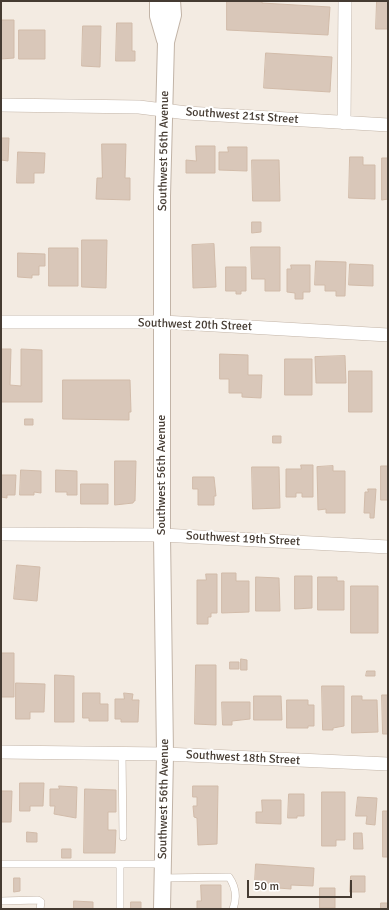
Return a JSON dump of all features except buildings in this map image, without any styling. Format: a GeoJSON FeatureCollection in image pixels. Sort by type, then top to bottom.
{"type":"FeatureCollection","features":[{"type":"Feature","properties":{"kind":"street","name":"Southwest 56th Avenue"},"geometry":{"type":"LineString","coordinates":[[158,1],[158,16],[166,42]]}},
{"type":"Feature","properties":{"kind":"street","name":"Southwest 56th Avenue"},"geometry":{"type":"LineString","coordinates":[[162,909],[165,754],[162,535],[162,196],[166,109],[166,42],[173,15],[172,1]]}},
{"type":"Feature","properties":{"kind":"street"},"geometry":{"type":"LineString","coordinates":[[344,123],[345,1]]}},
{"type":"Feature","properties":{"kind":"street","name":"Southwest 21st Street"},"geometry":{"type":"LineString","coordinates":[[1,105],[139,107],[166,109],[187,113],[388,125]]}},
{"type":"Feature","properties":{"kind":"street","name":"Southwest 20th Street"},"geometry":{"type":"LineString","coordinates":[[1,322],[163,322],[388,335]]}},
{"type":"Feature","properties":{"kind":"street","name":"Southwest 19th Street"},"geometry":{"type":"LineString","coordinates":[[1,534],[162,535],[388,547]]}},
{"type":"Feature","properties":{"kind":"street","name":"Southwest 18th Street"},"geometry":{"type":"LineString","coordinates":[[1,752],[165,754],[388,764]]}},
{"type":"Feature","properties":{"kind":"lane"},"geometry":{"type":"LineString","coordinates":[[122,754],[123,837]]}},
{"type":"Feature","properties":{"kind":"lane"},"geometry":{"type":"LineString","coordinates":[[1,864],[120,864],[163,872],[229,877],[234,884],[235,902],[233,909]]}},
{"type":"Feature","properties":{"kind":"lane"},"geometry":{"type":"LineString","coordinates":[[120,864],[120,909]]}},
{"type":"Feature","properties":{"kind":"lane"},"geometry":{"type":"LineString","coordinates":[[1,901],[38,900],[41,902],[40,909]]}}]}
